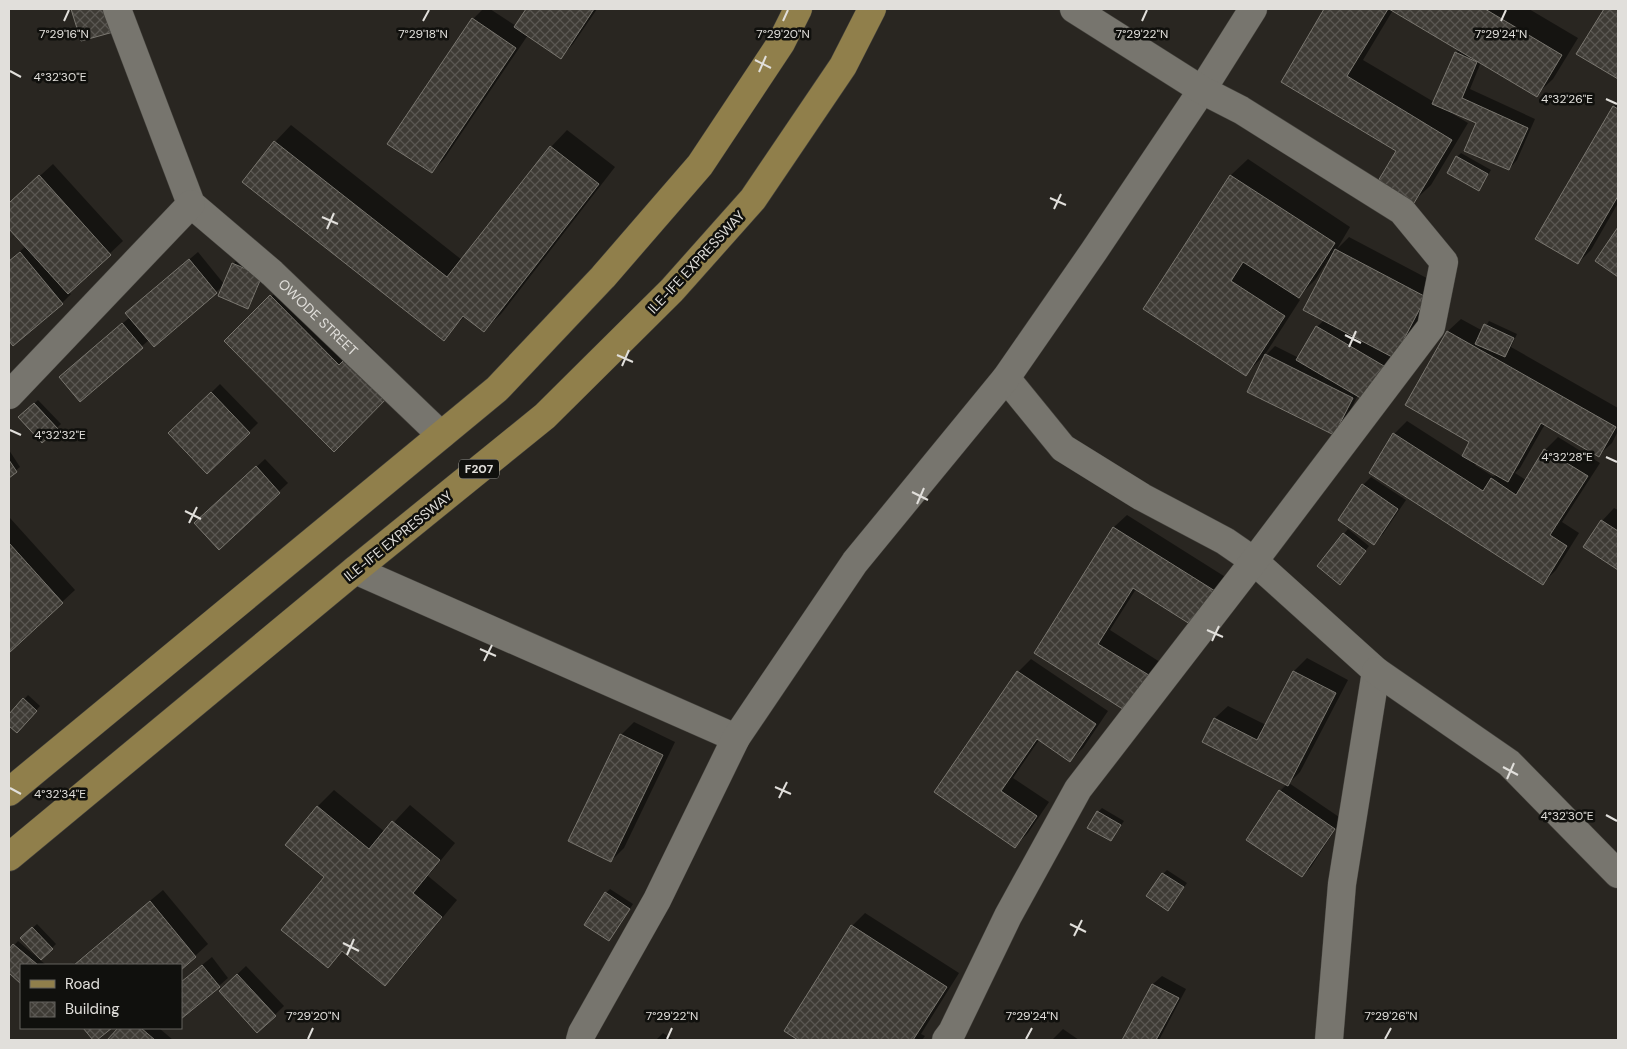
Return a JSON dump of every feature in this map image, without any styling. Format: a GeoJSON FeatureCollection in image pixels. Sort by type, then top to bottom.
{"type":"FeatureCollection","features":[{"type":"Feature","properties":{"kind":"main road"},"geometry":{"type":"LineString","coordinates":[[9,792],[503,382],[603,277],[700,165],[781,43],[798,9]]}},
{"type":"Feature","properties":{"kind":"main road","name":"ILE-IFE EXPRESSWAY"},"geometry":{"type":"LineString","coordinates":[[9,857],[355,570],[545,416],[672,290],[754,199],[843,66],[872,9]]}},
{"type":"Feature","properties":{"kind":"street","name":"OWODE STREET"},"geometry":{"type":"LineString","coordinates":[[117,9],[191,204],[272,273],[441,435]]}},
{"type":"Feature","properties":{"kind":"street"},"geometry":{"type":"LineString","coordinates":[[946,1040],[952,1032],[1008,916],[1078,789],[1431,327],[1444,262],[1402,211],[1241,110],[1202,90],[1074,9]]}},
{"type":"Feature","properties":{"kind":"street"},"geometry":{"type":"LineString","coordinates":[[580,1040],[582,1033],[657,900],[736,738],[855,562],[1006,378],[1202,90],[1253,9]]}},
{"type":"Feature","properties":{"kind":"street"},"geometry":{"type":"LineString","coordinates":[[9,395],[191,204]]}},
{"type":"Feature","properties":{"kind":"street"},"geometry":{"type":"LineString","coordinates":[[1006,378],[1063,448],[1142,497],[1225,541],[1254,561],[1376,671],[1509,764],[1618,874]]}},
{"type":"Feature","properties":{"kind":"street"},"geometry":{"type":"LineString","coordinates":[[355,570],[736,738]]}},
{"type":"Feature","properties":{"kind":"street"},"geometry":{"type":"LineString","coordinates":[[1329,1040],[1342,884],[1376,671]]}},
{"type":"Feature","properties":{"kind":"building"},"geometry":{"type":"Polygon","coordinates":[[[71,9],[110,9],[117,31],[81,41],[71,9]]]}},
{"type":"Feature","properties":{"kind":"building"},"geometry":{"type":"Polygon","coordinates":[[[526,9],[594,9],[561,59],[514,27],[526,9]]]}},
{"type":"Feature","properties":{"kind":"building"},"geometry":{"type":"Polygon","coordinates":[[[1324,9],[1388,9],[1347,76],[1452,140],[1414,203],[1378,181],[1396,151],[1281,82],[1324,9]]]}},
{"type":"Feature","properties":{"kind":"building"},"geometry":{"type":"Polygon","coordinates":[[[1389,9],[1485,9],[1562,55],[1537,97],[1389,9]]]}},
{"type":"Feature","properties":{"kind":"building"},"geometry":{"type":"Polygon","coordinates":[[[1604,9],[1618,9],[1618,79],[1576,54],[1604,9]]]}},
{"type":"Feature","properties":{"kind":"building"},"geometry":{"type":"Polygon","coordinates":[[[472,18],[516,48],[432,173],[387,144],[472,18]]]}},
{"type":"Feature","properties":{"kind":"building"},"geometry":{"type":"Polygon","coordinates":[[[1455,52],[1477,62],[1462,98],[1528,128],[1509,170],[1464,151],[1476,123],[1432,104],[1455,52]]]}},
{"type":"Feature","properties":{"kind":"building"},"geometry":{"type":"Polygon","coordinates":[[[1613,106],[1618,109],[1618,196],[1578,264],[1535,239],[1613,106]]]}},
{"type":"Feature","properties":{"kind":"building"},"geometry":{"type":"Polygon","coordinates":[[[274,141],[447,277],[550,146],[599,184],[484,332],[463,316],[444,341],[242,182],[274,141]]]}},
{"type":"Feature","properties":{"kind":"building"},"geometry":{"type":"Polygon","coordinates":[[[1456,156],[1488,174],[1479,191],[1447,173],[1456,156]]]}},
{"type":"Feature","properties":{"kind":"building"},"geometry":{"type":"Polygon","coordinates":[[[39,175],[111,255],[68,294],[9,229],[9,203],[39,175]]]}},
{"type":"Feature","properties":{"kind":"building"},"geometry":{"type":"Polygon","coordinates":[[[1230,175],[1335,243],[1299,298],[1243,262],[1231,281],[1285,316],[1246,376],[1143,309],[1230,175]]]}},
{"type":"Feature","properties":{"kind":"building"},"geometry":{"type":"Polygon","coordinates":[[[1618,227],[1618,277],[1595,261],[1618,227]]]}},
{"type":"Feature","properties":{"kind":"building"},"geometry":{"type":"Polygon","coordinates":[[[1335,249],[1426,297],[1394,358],[1303,310],[1335,249]]]}},
{"type":"Feature","properties":{"kind":"building"},"geometry":{"type":"Polygon","coordinates":[[[20,252],[63,304],[13,346],[9,341],[9,261],[20,252]]]}},
{"type":"Feature","properties":{"kind":"building"},"geometry":{"type":"Polygon","coordinates":[[[189,259],[217,293],[154,347],[125,313],[189,259]]]}},
{"type":"Feature","properties":{"kind":"building"},"geometry":{"type":"Polygon","coordinates":[[[232,263],[262,276],[248,309],[218,296],[232,263]]]}},
{"type":"Feature","properties":{"kind":"building"},"geometry":{"type":"Polygon","coordinates":[[[270,295],[339,365],[351,353],[391,394],[334,452],[224,341],[270,295]]]}},
{"type":"Feature","properties":{"kind":"building"},"geometry":{"type":"Polygon","coordinates":[[[122,323],[143,348],[80,402],[59,377],[122,323]]]}},
{"type":"Feature","properties":{"kind":"building"},"geometry":{"type":"Polygon","coordinates":[[[1484,324],[1514,338],[1505,357],[1475,344],[1484,324]]]}},
{"type":"Feature","properties":{"kind":"building"},"geometry":{"type":"Polygon","coordinates":[[[1316,326],[1384,366],[1364,400],[1296,360],[1316,326]]]}},
{"type":"Feature","properties":{"kind":"building"},"geometry":{"type":"Polygon","coordinates":[[[1447,331],[1616,427],[1599,457],[1541,423],[1508,482],[1462,456],[1469,442],[1405,405],[1447,331]]]}},
{"type":"Feature","properties":{"kind":"building"},"geometry":{"type":"Polygon","coordinates":[[[1265,354],[1353,398],[1334,435],[1247,392],[1265,354]]]}},
{"type":"Feature","properties":{"kind":"building"},"geometry":{"type":"Polygon","coordinates":[[[211,392],[250,433],[207,474],[168,433],[211,392]]]}},
{"type":"Feature","properties":{"kind":"building"},"geometry":{"type":"Polygon","coordinates":[[[34,403],[58,429],[42,443],[18,417],[34,403]]]}},
{"type":"Feature","properties":{"kind":"building"},"geometry":{"type":"Polygon","coordinates":[[[1393,433],[1483,491],[1491,478],[1516,495],[1544,449],[1588,476],[1550,535],[1567,546],[1543,585],[1369,473],[1393,433]]]}},
{"type":"Feature","properties":{"kind":"building"},"geometry":{"type":"Polygon","coordinates":[[[9,460],[17,472],[9,478],[9,460]]]}},
{"type":"Feature","properties":{"kind":"building"},"geometry":{"type":"Polygon","coordinates":[[[256,466],[280,493],[219,550],[194,523],[256,466]]]}},
{"type":"Feature","properties":{"kind":"building"},"geometry":{"type":"Polygon","coordinates":[[[1362,484],[1398,509],[1374,545],[1338,520],[1362,484]]]}},
{"type":"Feature","properties":{"kind":"building"},"geometry":{"type":"Polygon","coordinates":[[[1601,520],[1618,531],[1618,570],[1583,547],[1601,520]]]}},
{"type":"Feature","properties":{"kind":"building"},"geometry":{"type":"Polygon","coordinates":[[[1113,527],[1215,591],[1193,626],[1133,588],[1098,644],[1152,677],[1129,713],[1034,653],[1113,527]]]}},
{"type":"Feature","properties":{"kind":"building"},"geometry":{"type":"Polygon","coordinates":[[[1343,533],[1366,551],[1340,585],[1317,566],[1343,533]]]}},
{"type":"Feature","properties":{"kind":"building"},"geometry":{"type":"Polygon","coordinates":[[[9,543],[63,603],[9,653],[9,543]]]}},
{"type":"Feature","properties":{"kind":"building"},"geometry":{"type":"Polygon","coordinates":[[[1017,671],[1096,724],[1070,762],[1037,739],[1001,791],[1037,816],[1015,848],[934,792],[1017,671]]]}},
{"type":"Feature","properties":{"kind":"building"},"geometry":{"type":"Polygon","coordinates":[[[1293,671],[1336,693],[1288,786],[1202,742],[1214,718],[1257,740],[1293,671]]]}},
{"type":"Feature","properties":{"kind":"building"},"geometry":{"type":"Polygon","coordinates":[[[23,698],[37,711],[17,733],[9,726],[9,714],[23,698]]]}},
{"type":"Feature","properties":{"kind":"building"},"geometry":{"type":"Polygon","coordinates":[[[620,734],[663,755],[611,862],[568,841],[620,734]]]}},
{"type":"Feature","properties":{"kind":"building"},"geometry":{"type":"Polygon","coordinates":[[[1279,790],[1335,829],[1302,877],[1246,840],[1279,790]]]}},
{"type":"Feature","properties":{"kind":"building"},"geometry":{"type":"Polygon","coordinates":[[[317,806],[369,849],[392,821],[440,860],[413,893],[442,917],[385,986],[342,951],[328,968],[281,930],[324,877],[285,845],[317,806]]]}},
{"type":"Feature","properties":{"kind":"building"},"geometry":{"type":"Polygon","coordinates":[[[1097,811],[1121,825],[1111,841],[1087,828],[1097,811]]]}},
{"type":"Feature","properties":{"kind":"building"},"geometry":{"type":"Polygon","coordinates":[[[1162,873],[1184,887],[1168,911],[1146,896],[1162,873]]]}},
{"type":"Feature","properties":{"kind":"building"},"geometry":{"type":"Polygon","coordinates":[[[605,892],[630,909],[609,941],[584,925],[605,892]]]}},
{"type":"Feature","properties":{"kind":"building"},"geometry":{"type":"Polygon","coordinates":[[[150,901],[196,957],[182,969],[182,964],[75,964],[150,901]]]}},
{"type":"Feature","properties":{"kind":"building"},"geometry":{"type":"Polygon","coordinates":[[[851,925],[947,987],[913,1040],[798,1040],[784,1031],[851,925]]]}},
{"type":"Feature","properties":{"kind":"building"},"geometry":{"type":"Polygon","coordinates":[[[32,927],[53,949],[41,960],[20,938],[32,927]]]}},
{"type":"Feature","properties":{"kind":"building"},"geometry":{"type":"Polygon","coordinates":[[[13,944],[37,964],[20,964],[20,983],[9,973],[9,949],[13,944]]]}},
{"type":"Feature","properties":{"kind":"building"},"geometry":{"type":"Polygon","coordinates":[[[202,965],[220,987],[182,1018],[182,981],[202,965]]]}},
{"type":"Feature","properties":{"kind":"building"},"geometry":{"type":"Polygon","coordinates":[[[237,974],[276,1016],[257,1033],[219,991],[237,974]]]}},
{"type":"Feature","properties":{"kind":"building"},"geometry":{"type":"Polygon","coordinates":[[[1152,984],[1179,998],[1156,1040],[1122,1040],[1152,984]]]}},
{"type":"Feature","properties":{"kind":"building"},"geometry":{"type":"Polygon","coordinates":[[[84,1029],[111,1029],[97,1040],[93,1040],[84,1029]]]}},
{"type":"Feature","properties":{"kind":"building"},"geometry":{"type":"Polygon","coordinates":[[[117,1029],[142,1029],[155,1040],[107,1040],[117,1029]]]}}]}
